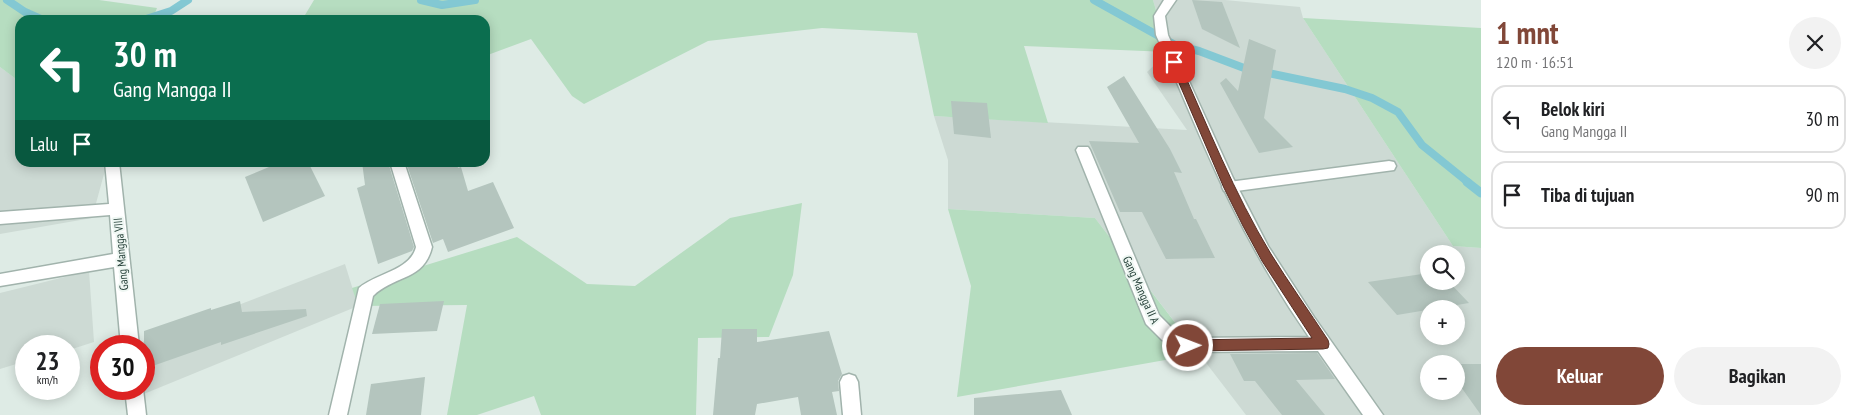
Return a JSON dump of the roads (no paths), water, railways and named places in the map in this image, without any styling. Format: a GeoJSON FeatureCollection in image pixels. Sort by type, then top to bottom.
{"type":"FeatureCollection","features":[{"type":"Feature","properties":{"kind":"street"},"geometry":{"type":"LineString","coordinates":[[1170,0],[1160,11],[1159,24],[1162,35],[1229,188],[1267,258],[1323,344],[1374,415]]}},
{"type":"Feature","properties":{"kind":"street","name":"Gang Mangga II A"},"geometry":{"type":"LineString","coordinates":[[1083,150],[1152,319],[1159,329],[1173,339],[1188,346],[1323,344]]}},
{"type":"Feature","properties":{"kind":"street"},"geometry":{"type":"LineString","coordinates":[[1229,188],[1389,166]]}},
{"type":"Feature","properties":{"kind":"street","name":"Gang Mangga VIII"},"geometry":{"type":"LineString","coordinates":[[113,167],[129,335]]}},
{"type":"Feature","properties":{"kind":"street"},"geometry":{"type":"LineString","coordinates":[[338,415],[365,293],[376,282],[420,262],[423,255],[421,238],[399,167]]}},
{"type":"Feature","properties":{"kind":"street"},"geometry":{"type":"LineString","coordinates":[[0,218],[117,209]]}},
{"type":"Feature","properties":{"kind":"street"},"geometry":{"type":"LineString","coordinates":[[0,280],[122,259]]}},
{"type":"Feature","properties":{"kind":"street"},"geometry":{"type":"LineString","coordinates":[[849,382],[852,415]]}},
{"type":"Feature","properties":{"kind":"street"},"geometry":{"type":"LineString","coordinates":[[135,400],[137,415]]}},
{"type":"Feature","properties":{"kind":"waterway"},"geometry":{"type":"LineString","coordinates":[[7,0],[32,15]]}},
{"type":"Feature","properties":{"kind":"waterway"},"geometry":{"type":"LineString","coordinates":[[159,15],[171,11],[188,0]]}},
{"type":"Feature","properties":{"kind":"waterway"},"geometry":{"type":"LineString","coordinates":[[421,0],[442,5],[475,0]]}},
{"type":"Feature","properties":{"kind":"waterway"},"geometry":{"type":"LineString","coordinates":[[1094,0],[1175,45],[1199,51],[1244,68],[1345,89],[1372,98],[1398,112],[1422,145],[1469,183]]}},
{"type":"Feature","properties":{"kind":"waterway"},"geometry":{"type":"LineString","coordinates":[[1467,182],[1481,193]]}}]}
